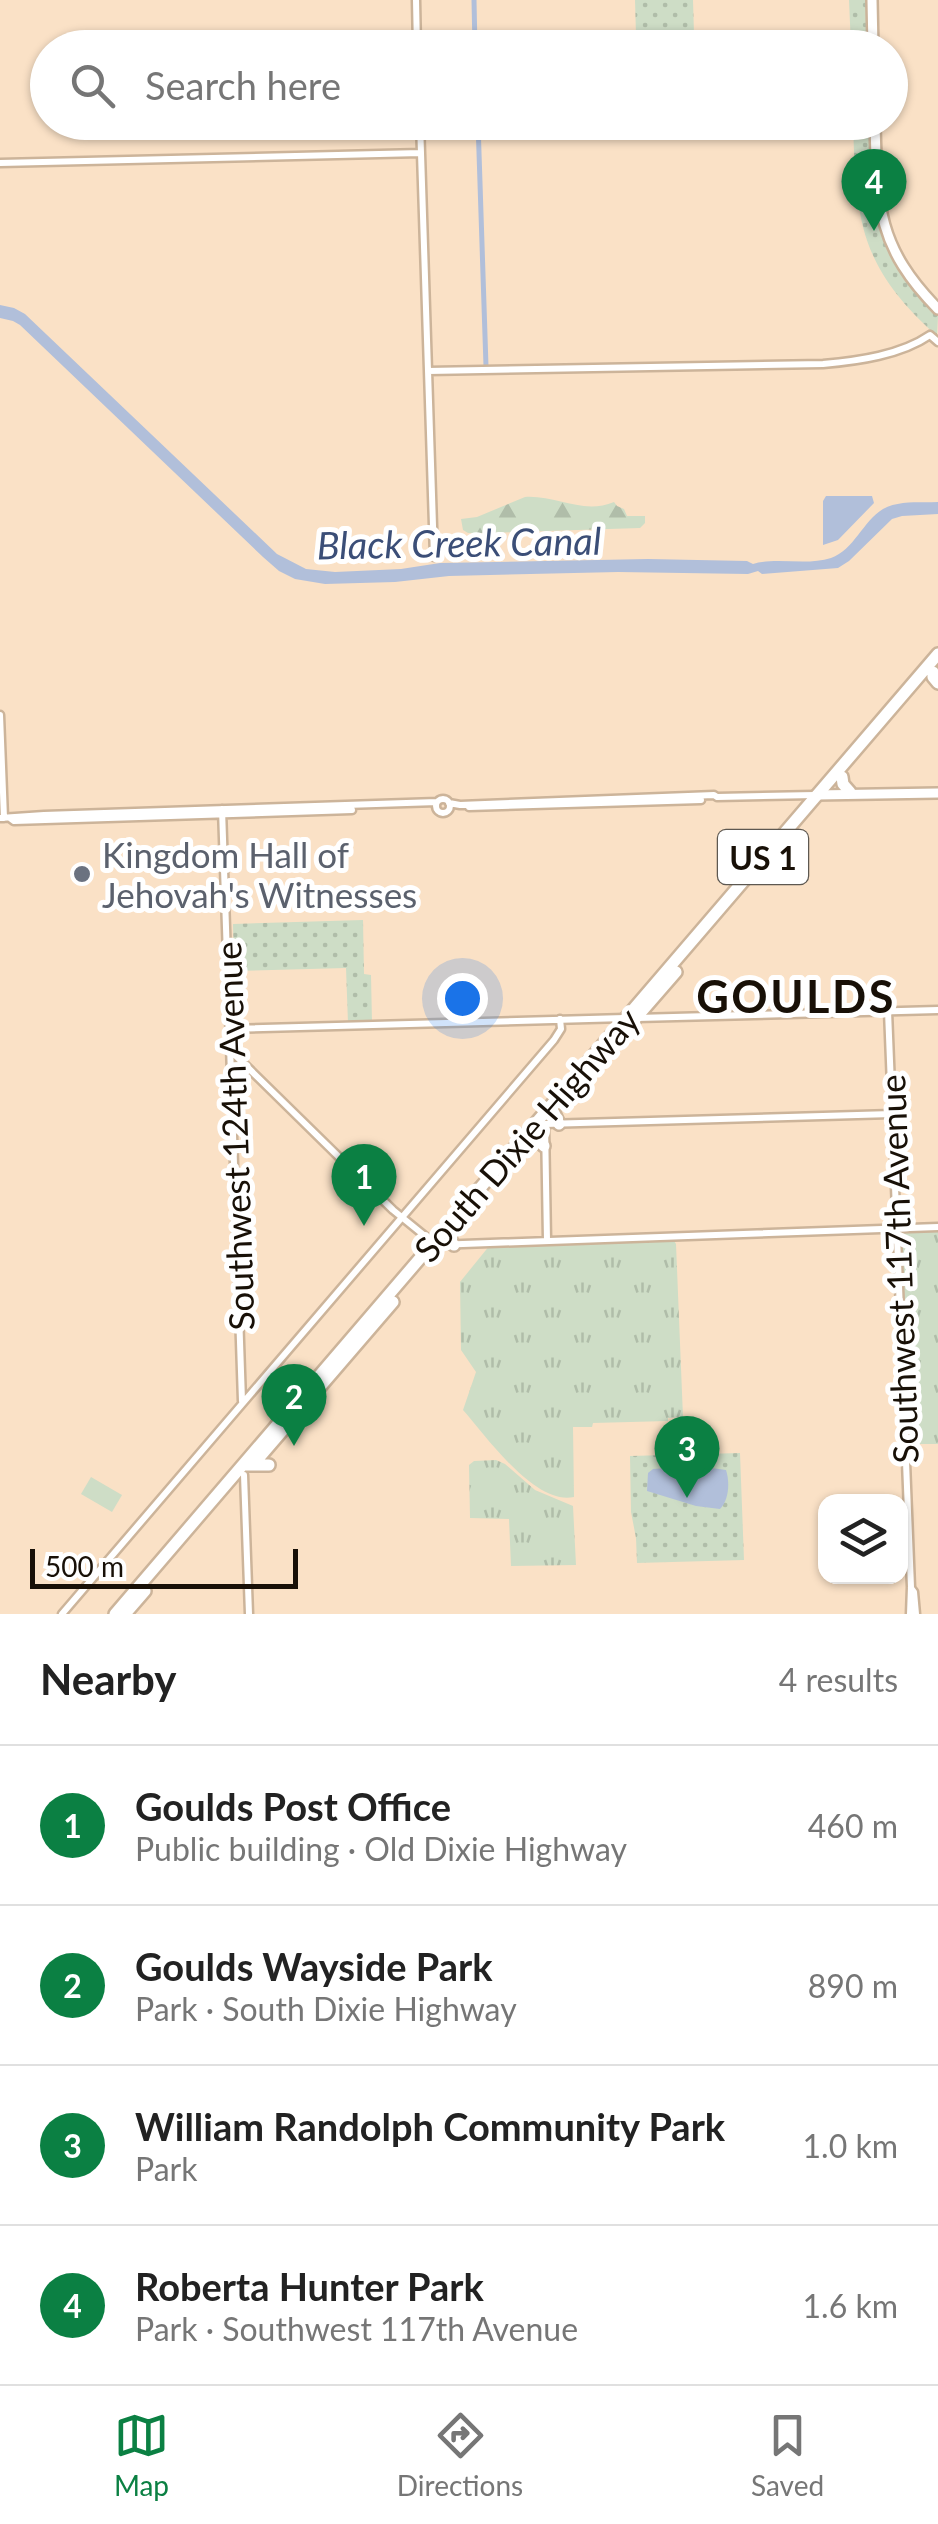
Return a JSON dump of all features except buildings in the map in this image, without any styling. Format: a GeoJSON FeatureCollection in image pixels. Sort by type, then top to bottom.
{"type":"FeatureCollection","features":[{"type":"Feature","properties":{"kind":"highway","name":"South Dixie Highway"},"geometry":{"type":"LineString","coordinates":[[125,1614],[210,1516],[333,1360],[444,1242],[474,1195],[539,1125],[575,1077],[614,1032],[647,1005],[803,811],[842,777],[938,654]]}},
{"type":"Feature","properties":{"kind":"highway","name":"South Dixie Highway"},"geometry":{"type":"LineString","coordinates":[[754,874],[778,852],[786,836],[868,736],[919,681],[936,673]]}},
{"type":"Feature","properties":{"kind":"highway"},"geometry":{"type":"LineString","coordinates":[[842,777],[850,792]]}},
{"type":"Feature","properties":{"kind":"highway"},"geometry":{"type":"LineString","coordinates":[[794,796],[803,811]]}},
{"type":"Feature","properties":{"kind":"highway"},"geometry":{"type":"LineString","coordinates":[[754,874],[768,872],[774,876]]}},
{"type":"Feature","properties":{"kind":"highway","name":"South Dixie Highway"},"geometry":{"type":"LineString","coordinates":[[115,1614],[244,1470],[269,1466],[262,1455],[531,1140],[539,1125],[557,1118],[596,1060],[668,969],[715,920]]}},
{"type":"Feature","properties":{"kind":"highway"},"geometry":{"type":"LineString","coordinates":[[647,1005],[654,1018]]}},
{"type":"Feature","properties":{"kind":"highway"},"geometry":{"type":"LineString","coordinates":[[607,1019],[614,1032]]}},
{"type":"Feature","properties":{"kind":"highway"},"geometry":{"type":"LineString","coordinates":[[531,1140],[544,1146]]}},
{"type":"Feature","properties":{"kind":"highway"},"geometry":{"type":"LineString","coordinates":[[300,1411],[300,1404],[333,1360]]}},
{"type":"Feature","properties":{"kind":"main road"},"geometry":{"type":"LineString","coordinates":[[872,0],[873,30]]}},
{"type":"Feature","properties":{"kind":"main road"},"geometry":{"type":"LineString","coordinates":[[876,140],[877,192],[885,228],[906,273],[938,309]]}},
{"type":"Feature","properties":{"kind":"main road"},"geometry":{"type":"LineString","coordinates":[[822,795],[938,791]]}},
{"type":"Feature","properties":{"kind":"main road"},"geometry":{"type":"LineString","coordinates":[[822,795],[938,791]]}},
{"type":"Feature","properties":{"kind":"street"},"geometry":{"type":"LineString","coordinates":[[416,0],[417,30]]}},
{"type":"Feature","properties":{"kind":"street"},"geometry":{"type":"LineString","coordinates":[[421,140],[434,557]]}},
{"type":"Feature","properties":{"kind":"street"},"geometry":{"type":"LineString","coordinates":[[0,163],[421,153]]}},
{"type":"Feature","properties":{"kind":"street"},"geometry":{"type":"LineString","coordinates":[[428,371],[823,364],[885,353],[930,335],[938,342]]}},
{"type":"Feature","properties":{"kind":"street"},"geometry":{"type":"LineString","coordinates":[[0,715],[4,818],[14,821],[437,805]]}},
{"type":"Feature","properties":{"kind":"street"},"geometry":{"type":"LineString","coordinates":[[437,805],[443,813],[449,806],[460,805],[822,795]]}},
{"type":"Feature","properties":{"kind":"street"},"geometry":{"type":"LineString","coordinates":[[223,812],[437,805]]}},
{"type":"Feature","properties":{"kind":"street"},"geometry":{"type":"LineString","coordinates":[[289,812],[335,806]]}},
{"type":"Feature","properties":{"kind":"street","name":"Southwest 124th Avenue"},"geometry":{"type":"LineString","coordinates":[[223,812],[242,1402]]}},
{"type":"Feature","properties":{"kind":"street"},"geometry":{"type":"LineString","coordinates":[[231,1030],[938,1010]]}},
{"type":"Feature","properties":{"kind":"street","name":"Southwest 117th Avenue"},"geometry":{"type":"LineString","coordinates":[[888,1011],[913,1614]]}},
{"type":"Feature","properties":{"kind":"street"},"geometry":{"type":"LineString","coordinates":[[62,1614],[558,1036],[560,1020]]}},
{"type":"Feature","properties":{"kind":"street"},"geometry":{"type":"LineString","coordinates":[[232,1052],[401,1217],[444,1242],[938,1227]]}},
{"type":"Feature","properties":{"kind":"street"},"geometry":{"type":"LineString","coordinates":[[557,1118],[892,1114]]}},
{"type":"Feature","properties":{"kind":"street"},"geometry":{"type":"LineString","coordinates":[[539,1125],[544,1146],[547,1240]]}},
{"type":"Feature","properties":{"kind":"street"},"geometry":{"type":"LineString","coordinates":[[244,1470],[249,1614]]}},
{"type":"Feature","properties":{"kind":"green space"},"geometry":{"type":"Polygon","coordinates":[[[635,0],[693,0],[694,30],[636,30],[635,0]]]}},
{"type":"Feature","properties":{"kind":"green space"},"geometry":{"type":"Polygon","coordinates":[[[849,0],[869,0],[870,30],[850,30],[849,0]]]}},
{"type":"Feature","properties":{"kind":"green space"},"geometry":{"type":"Polygon","coordinates":[[[854,140],[875,140],[883,227],[938,316],[937,336],[911,311],[877,264],[867,241],[857,188],[854,140]]]}},
{"type":"Feature","properties":{"kind":"green space"},"geometry":{"type":"Polygon","coordinates":[[[525,497],[580,506],[614,502],[627,516],[645,516],[645,523],[640,528],[483,533],[463,530],[461,519],[477,517],[525,497]]]}},
{"type":"Feature","properties":{"kind":"green space"},"geometry":{"type":"Polygon","coordinates":[[[363,920],[364,974],[371,975],[372,1022],[348,1023],[346,968],[234,971],[233,924],[363,920]]]}},
{"type":"Feature","properties":{"kind":"green space"},"geometry":{"type":"Polygon","coordinates":[[[938,1229],[938,1444],[912,1444],[908,1442],[899,1236],[908,1231],[938,1229]]]}},
{"type":"Feature","properties":{"kind":"green space"},"geometry":{"type":"Polygon","coordinates":[[[673,1239],[683,1417],[573,1427],[574,1497],[543,1491],[513,1467],[463,1410],[476,1372],[461,1350],[460,1282],[490,1245],[673,1239]]]}},
{"type":"Feature","properties":{"kind":"green space"},"geometry":{"type":"Polygon","coordinates":[[[740,1453],[744,1560],[637,1563],[630,1456],[740,1453]]]}},
{"type":"Feature","properties":{"kind":"green space"},"geometry":{"type":"Polygon","coordinates":[[[496,1460],[535,1490],[573,1506],[576,1565],[511,1566],[509,1519],[470,1518],[469,1465],[474,1461],[496,1460]]]}},
{"type":"Feature","properties":{"kind":"green space"},"geometry":{"type":"Polygon","coordinates":[[[91,1477],[122,1495],[112,1512],[81,1494],[91,1477]]]}},
{"type":"Feature","properties":{"kind":"water","name":"Black Creek Canal"},"geometry":{"type":"Polygon","coordinates":[[[0,305],[25,314],[277,554],[306,569],[335,572],[440,563],[648,559],[753,564],[812,561],[839,554],[876,514],[889,506],[938,502],[938,514],[892,519],[838,568],[762,574],[758,571],[449,576],[325,584],[295,579],[263,557],[20,325],[0,318],[0,305]]]}},
{"type":"Feature","properties":{"kind":"water"},"geometry":{"type":"Polygon","coordinates":[[[826,496],[872,496],[874,503],[838,540],[823,545],[823,501],[826,496]]]}},
{"type":"Feature","properties":{"kind":"water"},"geometry":{"type":"Polygon","coordinates":[[[697,1466],[726,1470],[728,1491],[720,1509],[647,1491],[648,1473],[653,1469],[697,1466]]]}},
{"type":"Feature","properties":{"kind":"waterway"},"geometry":{"type":"LineString","coordinates":[[474,0],[475,30]]}},
{"type":"Feature","properties":{"kind":"waterway"},"geometry":{"type":"LineString","coordinates":[[479,140],[486,366]]}},
{"type":"Feature","properties":{"kind":"place","name":"Roberta Hunter Park"},"geometry":{"type":"Point","coordinates":[874,231]}},
{"type":"Feature","properties":{"kind":"place","name":"Kingdom Hall of Jehovah's Witnesses"},"geometry":{"type":"Point","coordinates":[82,874]}},
{"type":"Feature","properties":{"kind":"place","name":"Goulds Post Office"},"geometry":{"type":"Point","coordinates":[364,1226]}},
{"type":"Feature","properties":{"kind":"place","name":"Goulds Wayside Park"},"geometry":{"type":"Point","coordinates":[294,1446]}},
{"type":"Feature","properties":{"kind":"place","name":"William Randolph Community Park"},"geometry":{"type":"Point","coordinates":[687,1498]}},
{"type":"Feature","properties":{"kind":"district","name":"GOULDS"},"geometry":{"type":"Point","coordinates":[796,996]}}]}
